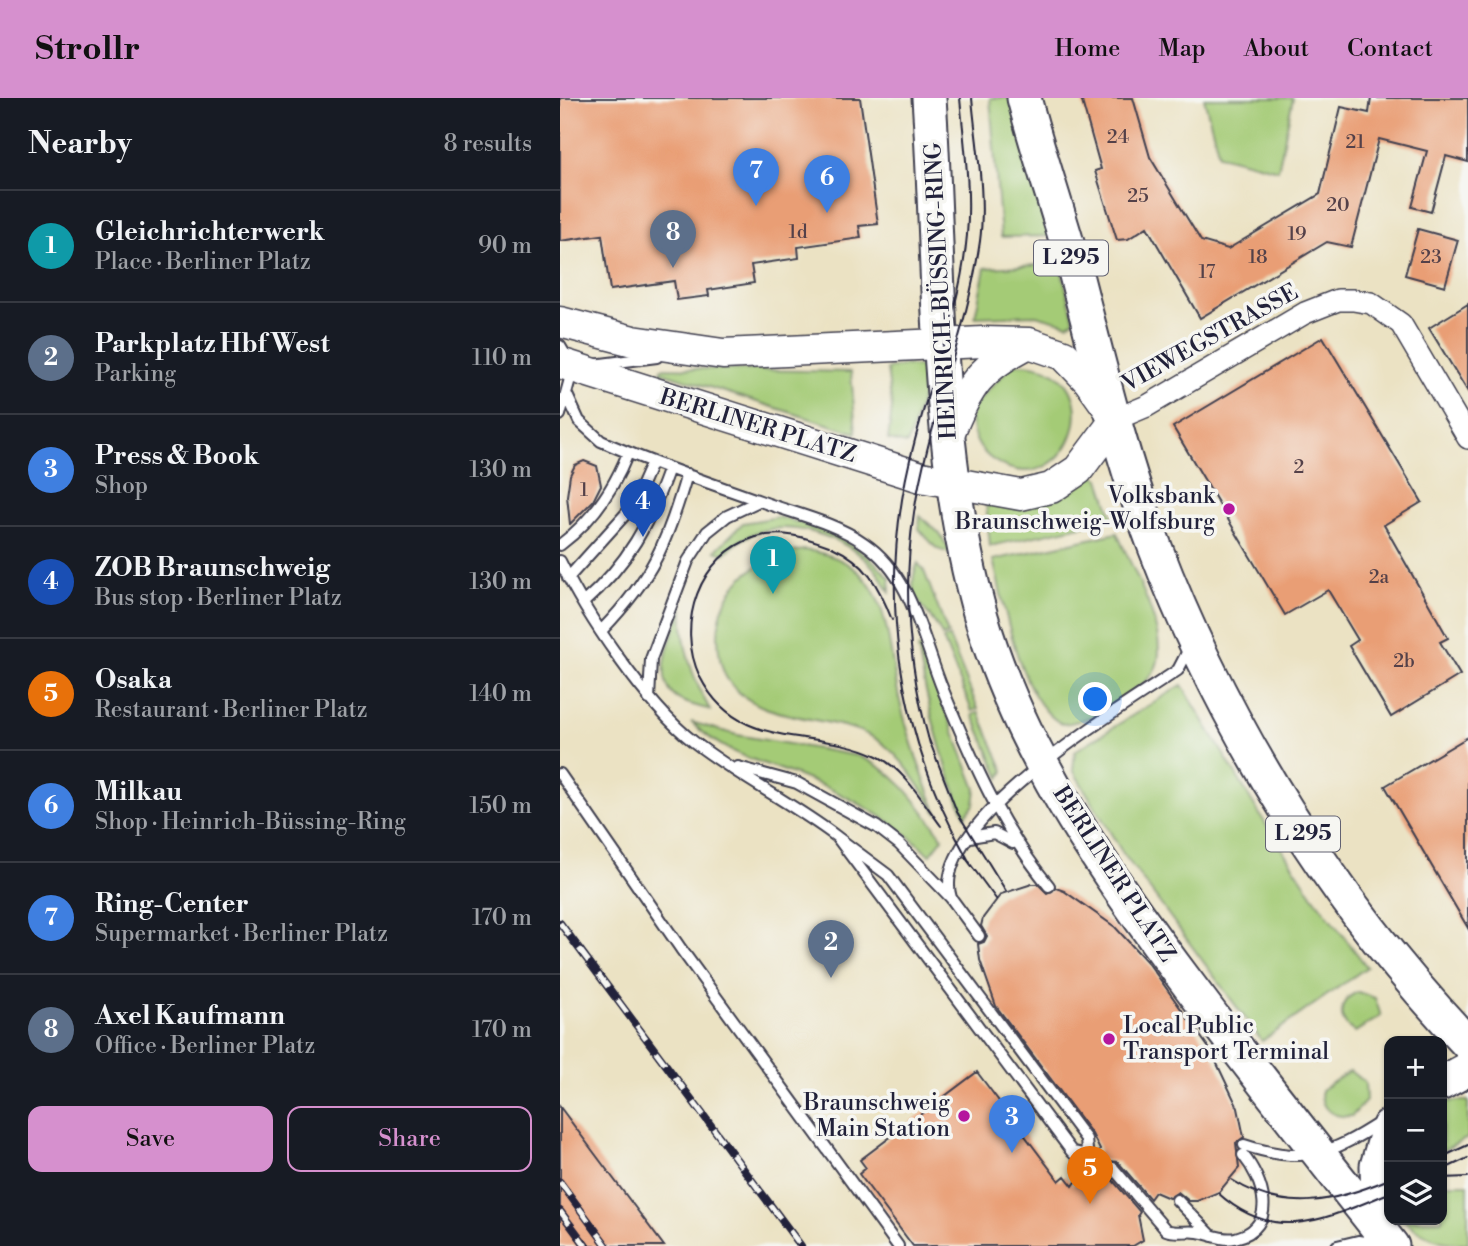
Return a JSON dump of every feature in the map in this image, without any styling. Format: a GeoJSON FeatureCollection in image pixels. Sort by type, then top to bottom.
{"type":"FeatureCollection","features":[{"type":"Feature","properties":{"kind":"main road","name":"HEINRICH-BÜSSING-RING"},"geometry":{"type":"LineString","coordinates":[[929,98],[948,436],[954,485]]}},
{"type":"Feature","properties":{"kind":"main road","name":"L 295"},"geometry":{"type":"LineString","coordinates":[[1024,98],[1155,547],[1193,638],[1233,719],[1301,831],[1379,939],[1468,1044]]}},
{"type":"Feature","properties":{"kind":"main road"},"geometry":{"type":"LineString","coordinates":[[560,322],[633,341],[723,354],[943,344],[1030,343],[1064,355],[1088,380],[1116,419],[1078,470],[1051,488],[1021,495],[954,485]]}},
{"type":"Feature","properties":{"kind":"main road"},"geometry":{"type":"LineString","coordinates":[[948,436],[972,384],[984,370],[1030,343]]}},
{"type":"Feature","properties":{"kind":"main road","name":"BERLINER PLATZ"},"geometry":{"type":"LineString","coordinates":[[565,368],[954,485],[986,634],[1042,762],[1087,842],[1130,905],[1284,1111],[1389,1242]]}},
{"type":"Feature","properties":{"kind":"main road"},"geometry":{"type":"LineString","coordinates":[[1447,1080],[1468,1069]]}},
{"type":"Feature","properties":{"kind":"main road"},"geometry":{"type":"LineString","coordinates":[[1384,1143],[1377,1166],[1389,1242]]}},
{"type":"Feature","properties":{"kind":"street","name":"VIEWEGSTRASSE"},"geometry":{"type":"LineString","coordinates":[[1116,419],[1147,406],[1305,313],[1338,300],[1353,300],[1371,303],[1401,324],[1468,438]]}},
{"type":"Feature","properties":{"kind":"lane"},"geometry":{"type":"LineString","coordinates":[[565,368],[630,358],[723,354]]}},
{"type":"Feature","properties":{"kind":"lane"},"geometry":{"type":"LineString","coordinates":[[560,415],[565,368]]}},
{"type":"Feature","properties":{"kind":"lane"},"geometry":{"type":"LineString","coordinates":[[565,368],[579,421],[601,441],[845,532],[866,544],[895,573],[909,596],[943,690],[995,807],[1018,847],[1049,886]]}},
{"type":"Feature","properties":{"kind":"lane"},"geometry":{"type":"LineString","coordinates":[[560,545],[581,529],[596,511],[617,481],[628,453]]}},
{"type":"Feature","properties":{"kind":"lane"},"geometry":{"type":"LineString","coordinates":[[568,578],[632,507],[652,462]]}},
{"type":"Feature","properties":{"kind":"lane"},"geometry":{"type":"LineString","coordinates":[[583,603],[609,581],[635,545],[650,520],[669,467]]}},
{"type":"Feature","properties":{"kind":"lane"},"geometry":{"type":"LineString","coordinates":[[602,630],[633,598],[649,576],[672,528],[687,474]]}},
{"type":"Feature","properties":{"kind":"lane"},"geometry":{"type":"LineString","coordinates":[[649,698],[651,659],[688,561],[708,531],[727,516],[759,501]]}},
{"type":"Feature","properties":{"kind":"lane"},"geometry":{"type":"LineString","coordinates":[[560,561],[583,603],[649,698],[691,739],[722,763],[794,805],[888,875],[1086,1139],[1087,1150],[1077,1155],[1072,1152]]}},
{"type":"Feature","properties":{"kind":"lane"},"geometry":{"type":"LineString","coordinates":[[951,898],[948,876],[950,865],[969,837],[995,807],[1042,762],[1178,670],[1193,638]]}},
{"type":"Feature","properties":{"kind":"lane"},"geometry":{"type":"LineString","coordinates":[[722,763],[797,783],[877,827],[899,844],[951,898],[979,936]]}},
{"type":"Feature","properties":{"kind":"lane"},"geometry":{"type":"LineString","coordinates":[[560,774],[681,949],[898,1246]]}},
{"type":"Feature","properties":{"kind":"lane"},"geometry":{"type":"LineString","coordinates":[[969,837],[994,833],[1018,847]]}},
{"type":"Feature","properties":{"kind":"lane"},"geometry":{"type":"LineString","coordinates":[[837,837],[1072,1152],[1088,1166],[1112,1168],[1166,1230],[1234,1239],[1250,1231],[1260,1219],[1264,1202],[1260,1181],[1244,1150],[1292,1157],[1319,1155],[1350,1141],[1384,1119]]}},
{"type":"Feature","properties":{"kind":"lane"},"geometry":{"type":"LineString","coordinates":[[1177,1200],[1211,1235],[1227,1246]]}},
{"type":"Feature","properties":{"kind":"lane"},"geometry":{"type":"LineString","coordinates":[[1337,1246],[1358,1241],[1389,1242]]}},
{"type":"Feature","properties":{"kind":"green space"},"geometry":{"type":"Polygon","coordinates":[[[990,98],[1013,98],[1053,236],[1001,237],[990,98]]]}},
{"type":"Feature","properties":{"kind":"green space"},"geometry":{"type":"Polygon","coordinates":[[[1204,98],[1293,98],[1278,170],[1219,155],[1204,98]]]}},
{"type":"Feature","properties":{"kind":"green space"},"geometry":{"type":"Polygon","coordinates":[[[1060,264],[1074,320],[1068,324],[1036,315],[975,317],[985,268],[1060,264]]]}},
{"type":"Feature","properties":{"kind":"green space"},"geometry":{"type":"Polygon","coordinates":[[[1013,364],[1047,369],[1067,385],[1075,406],[1074,430],[1063,451],[1045,466],[1021,471],[987,455],[978,444],[971,423],[971,408],[1013,364]]]}},
{"type":"Feature","properties":{"kind":"green space"},"geometry":{"type":"Polygon","coordinates":[[[906,365],[926,368],[928,379],[907,444],[888,440],[892,408],[887,369],[906,365]]]}},
{"type":"Feature","properties":{"kind":"green space"},"geometry":{"type":"Polygon","coordinates":[[[662,368],[851,372],[856,433],[661,372],[662,368]]]}},
{"type":"Feature","properties":{"kind":"green space"},"geometry":{"type":"Polygon","coordinates":[[[1093,474],[1100,479],[1113,519],[990,546],[986,504],[1093,474]]]}},
{"type":"Feature","properties":{"kind":"green space"},"geometry":{"type":"Polygon","coordinates":[[[920,516],[939,533],[952,554],[937,549],[919,529],[920,516]]]}},
{"type":"Feature","properties":{"kind":"green space"},"geometry":{"type":"Polygon","coordinates":[[[778,517],[810,526],[853,546],[890,578],[890,592],[876,571],[861,556],[849,547],[820,534],[790,528],[761,531],[724,554],[715,551],[743,523],[778,517]]]}},
{"type":"Feature","properties":{"kind":"green space"},"geometry":{"type":"Polygon","coordinates":[[[1117,533],[1152,613],[1159,646],[1158,661],[1148,679],[1132,692],[1093,716],[1062,724],[1047,712],[1024,674],[993,560],[1117,533]]]}},
{"type":"Feature","properties":{"kind":"green space"},"geometry":{"type":"Polygon","coordinates":[[[804,550],[833,557],[854,568],[869,584],[886,626],[900,702],[912,745],[938,814],[906,767],[882,743],[844,726],[758,705],[740,693],[726,677],[718,635],[720,617],[726,601],[744,576],[757,567],[771,559],[804,550]]]}},
{"type":"Feature","properties":{"kind":"green space"},"geometry":{"type":"Polygon","coordinates":[[[918,563],[924,571],[948,634],[942,636],[915,596],[914,576],[918,563]]]}},
{"type":"Feature","properties":{"kind":"green space"},"geometry":{"type":"Polygon","coordinates":[[[683,608],[684,635],[689,660],[710,710],[677,699],[668,687],[665,676],[667,652],[683,608]]]}},
{"type":"Feature","properties":{"kind":"green space"},"geometry":{"type":"Polygon","coordinates":[[[949,637],[978,709],[972,711],[943,639],[949,637]]]}},
{"type":"Feature","properties":{"kind":"green space"},"geometry":{"type":"Polygon","coordinates":[[[921,647],[976,789],[974,805],[965,816],[942,754],[931,713],[918,648],[921,647]]]}},
{"type":"Feature","properties":{"kind":"green space"},"geometry":{"type":"Polygon","coordinates":[[[1182,685],[1265,823],[1313,896],[1367,967],[1262,1041],[1122,852],[1073,770],[1075,751],[1182,685]]]}},
{"type":"Feature","properties":{"kind":"green space"},"geometry":{"type":"Polygon","coordinates":[[[979,712],[1004,771],[1000,778],[973,715],[979,712]]]}},
{"type":"Feature","properties":{"kind":"green space"},"geometry":{"type":"Polygon","coordinates":[[[691,722],[737,735],[858,756],[872,762],[907,790],[943,838],[930,855],[886,820],[853,800],[731,750],[691,722]]]}},
{"type":"Feature","properties":{"kind":"green space"},"geometry":{"type":"Polygon","coordinates":[[[1358,992],[1375,998],[1381,1016],[1355,1032],[1345,1022],[1342,1011],[1346,1000],[1358,992]]]}},
{"type":"Feature","properties":{"kind":"green space"},"geometry":{"type":"Polygon","coordinates":[[[1350,1071],[1365,1083],[1366,1101],[1352,1116],[1339,1116],[1325,1108],[1321,1090],[1350,1071]]]}},
{"type":"Feature","properties":{"kind":"green space"},"geometry":{"type":"Polygon","coordinates":[[[1468,1101],[1468,1138],[1447,1148],[1447,1102],[1468,1101]]]}},
{"type":"Feature","properties":{"kind":"green space"},"geometry":{"type":"Polygon","coordinates":[[[1447,1184],[1468,1184],[1468,1243],[1433,1239],[1410,1225],[1447,1225],[1447,1184]]]}},
{"type":"Feature","properties":{"kind":"building"},"geometry":{"type":"Polygon","coordinates":[[[560,98],[860,98],[878,224],[859,226],[861,238],[798,247],[799,258],[751,265],[754,283],[708,290],[709,296],[677,300],[674,281],[610,290],[602,235],[560,241],[560,98]]]}},
{"type":"Feature","properties":{"kind":"building"},"geometry":{"type":"Polygon","coordinates":[[[1081,98],[1133,98],[1150,157],[1201,241],[1228,249],[1320,194],[1341,107],[1369,113],[1371,98],[1468,98],[1468,162],[1446,156],[1431,212],[1412,207],[1427,151],[1379,139],[1351,247],[1327,242],[1200,318],[1147,227],[1128,239],[1117,240],[1095,171],[1101,169],[1081,98]]]}},
{"type":"Feature","properties":{"kind":"building"},"geometry":{"type":"Polygon","coordinates":[[[1418,229],[1458,240],[1445,286],[1405,275],[1418,229]]]}},
{"type":"Feature","properties":{"kind":"building"},"geometry":{"type":"Polygon","coordinates":[[[1468,304],[1468,392],[1429,328],[1468,304]]]}},
{"type":"Feature","properties":{"kind":"building"},"geometry":{"type":"Polygon","coordinates":[[[1323,337],[1422,502],[1384,525],[1448,638],[1440,642],[1460,675],[1391,717],[1349,646],[1358,640],[1328,590],[1285,615],[1173,427],[1323,337]]]}},
{"type":"Feature","properties":{"kind":"building"},"geometry":{"type":"Polygon","coordinates":[[[584,461],[597,466],[601,485],[593,501],[570,524],[567,496],[570,475],[575,465],[584,461]]]}},
{"type":"Feature","properties":{"kind":"building"},"geometry":{"type":"Polygon","coordinates":[[[1468,737],[1468,928],[1385,786],[1468,737]]]}},
{"type":"Feature","properties":{"kind":"building","name":"Local Public Transport Terminal"},"geometry":{"type":"Polygon","coordinates":[[[1038,884],[1047,893],[1056,888],[1064,891],[1115,927],[1149,964],[1211,1051],[1238,1108],[1244,1137],[1236,1143],[1239,1168],[1219,1192],[1197,1201],[1189,1201],[1178,1192],[1169,1198],[1155,1192],[1150,1199],[1118,1162],[1093,1159],[1100,1150],[1092,1134],[996,1006],[980,960],[978,944],[984,942],[987,936],[981,926],[983,918],[1001,894],[1038,884]]]}},
{"type":"Feature","properties":{"kind":"building","name":"Braunschweig Main Station"},"geometry":{"type":"Polygon","coordinates":[[[977,1072],[1059,1181],[1065,1176],[1073,1186],[1083,1172],[1109,1176],[1140,1212],[1138,1215],[1143,1240],[1133,1246],[913,1246],[859,1174],[866,1168],[860,1160],[977,1072]]]}},
{"type":"Feature","properties":{"kind":"building"},"geometry":{"type":"Polygon","coordinates":[[[560,1107],[601,1162],[664,1246],[560,1246],[560,1107]]]}},
{"type":"Feature","properties":{"kind":"tram line"},"geometry":{"type":"LineString","coordinates":[[960,98],[968,201],[964,262],[953,313],[915,440],[903,495],[896,550],[895,604],[899,658],[909,710],[924,762],[944,813],[970,863]]}},
{"type":"Feature","properties":{"kind":"tram line"},"geometry":{"type":"LineString","coordinates":[[930,744],[913,658],[908,571],[920,479],[966,310],[980,241],[981,188],[972,98]]}},
{"type":"Feature","properties":{"kind":"tram line"},"geometry":{"type":"LineString","coordinates":[[829,546],[793,536],[766,535],[736,546],[720,559],[697,594],[692,614],[690,636],[700,677],[716,701],[736,718],[757,728],[853,747],[887,762],[913,787],[941,826]]}},
{"type":"Feature","properties":{"kind":"tram line"},"geometry":{"type":"LineString","coordinates":[[832,547],[854,560],[870,576],[892,620]]}},
{"type":"Feature","properties":{"kind":"tram line"},"geometry":{"type":"LineString","coordinates":[[928,737],[957,812],[1006,891]]}},
{"type":"Feature","properties":{"kind":"tram line"},"geometry":{"type":"LineString","coordinates":[[965,857],[996,899]]}},
{"type":"Feature","properties":{"kind":"tram line"},"geometry":{"type":"LineString","coordinates":[[1447,1155],[1468,1145]]}},
{"type":"Feature","properties":{"kind":"tram line"},"geometry":{"type":"LineString","coordinates":[[1447,1168],[1468,1158]]}},
{"type":"Feature","properties":{"kind":"tram line"},"geometry":{"type":"LineString","coordinates":[[1447,1178],[1468,1177]]}},
{"type":"Feature","properties":{"kind":"tram line"},"geometry":{"type":"LineString","coordinates":[[1232,1180],[1252,1191],[1291,1201],[1310,1201],[1349,1194],[1384,1181]]}},
{"type":"Feature","properties":{"kind":"tram line"},"geometry":{"type":"LineString","coordinates":[[1218,1193],[1239,1209],[1260,1219],[1281,1223],[1323,1218],[1384,1195]]}},
{"type":"Feature","properties":{"kind":"railway"},"geometry":{"type":"LineString","coordinates":[[560,923],[801,1246]]}},
{"type":"Feature","properties":{"kind":"railway"},"geometry":{"type":"LineString","coordinates":[[560,1182],[607,1246]]}},
{"type":"Feature","properties":{"kind":"railway"},"geometry":{"type":"LineString","coordinates":[[560,1211],[586,1246]]}},
{"type":"Feature","properties":{"kind":"place","name":"Ring-Center"},"geometry":{"type":"Point","coordinates":[756,206]}},
{"type":"Feature","properties":{"kind":"place","name":"Milkau"},"geometry":{"type":"Point","coordinates":[827,213]}},
{"type":"Feature","properties":{"kind":"place","name":"Axel Kaufmann"},"geometry":{"type":"Point","coordinates":[673,268]}},
{"type":"Feature","properties":{"kind":"place","name":"Volksbank Braunschweig-Wolfsburg"},"geometry":{"type":"Point","coordinates":[1229,509]}},
{"type":"Feature","properties":{"kind":"place","name":"ZOB Braunschweig"},"geometry":{"type":"Point","coordinates":[643,537]}},
{"type":"Feature","properties":{"kind":"place","name":"Gleichrichterwerk"},"geometry":{"type":"Point","coordinates":[773,594]}},
{"type":"Feature","properties":{"kind":"place","name":"Parkplatz Hbf West"},"geometry":{"type":"Point","coordinates":[831,978]}},
{"type":"Feature","properties":{"kind":"place","name":"Local Public Transport Terminal"},"geometry":{"type":"Point","coordinates":[1109,1039]}},
{"type":"Feature","properties":{"kind":"place","name":"Braunschweig Main Station"},"geometry":{"type":"Point","coordinates":[964,1116]}},
{"type":"Feature","properties":{"kind":"place","name":"Press & Book"},"geometry":{"type":"Point","coordinates":[1012,1153]}},
{"type":"Feature","properties":{"kind":"place","name":"Osaka"},"geometry":{"type":"Point","coordinates":[1090,1204]}}]}
